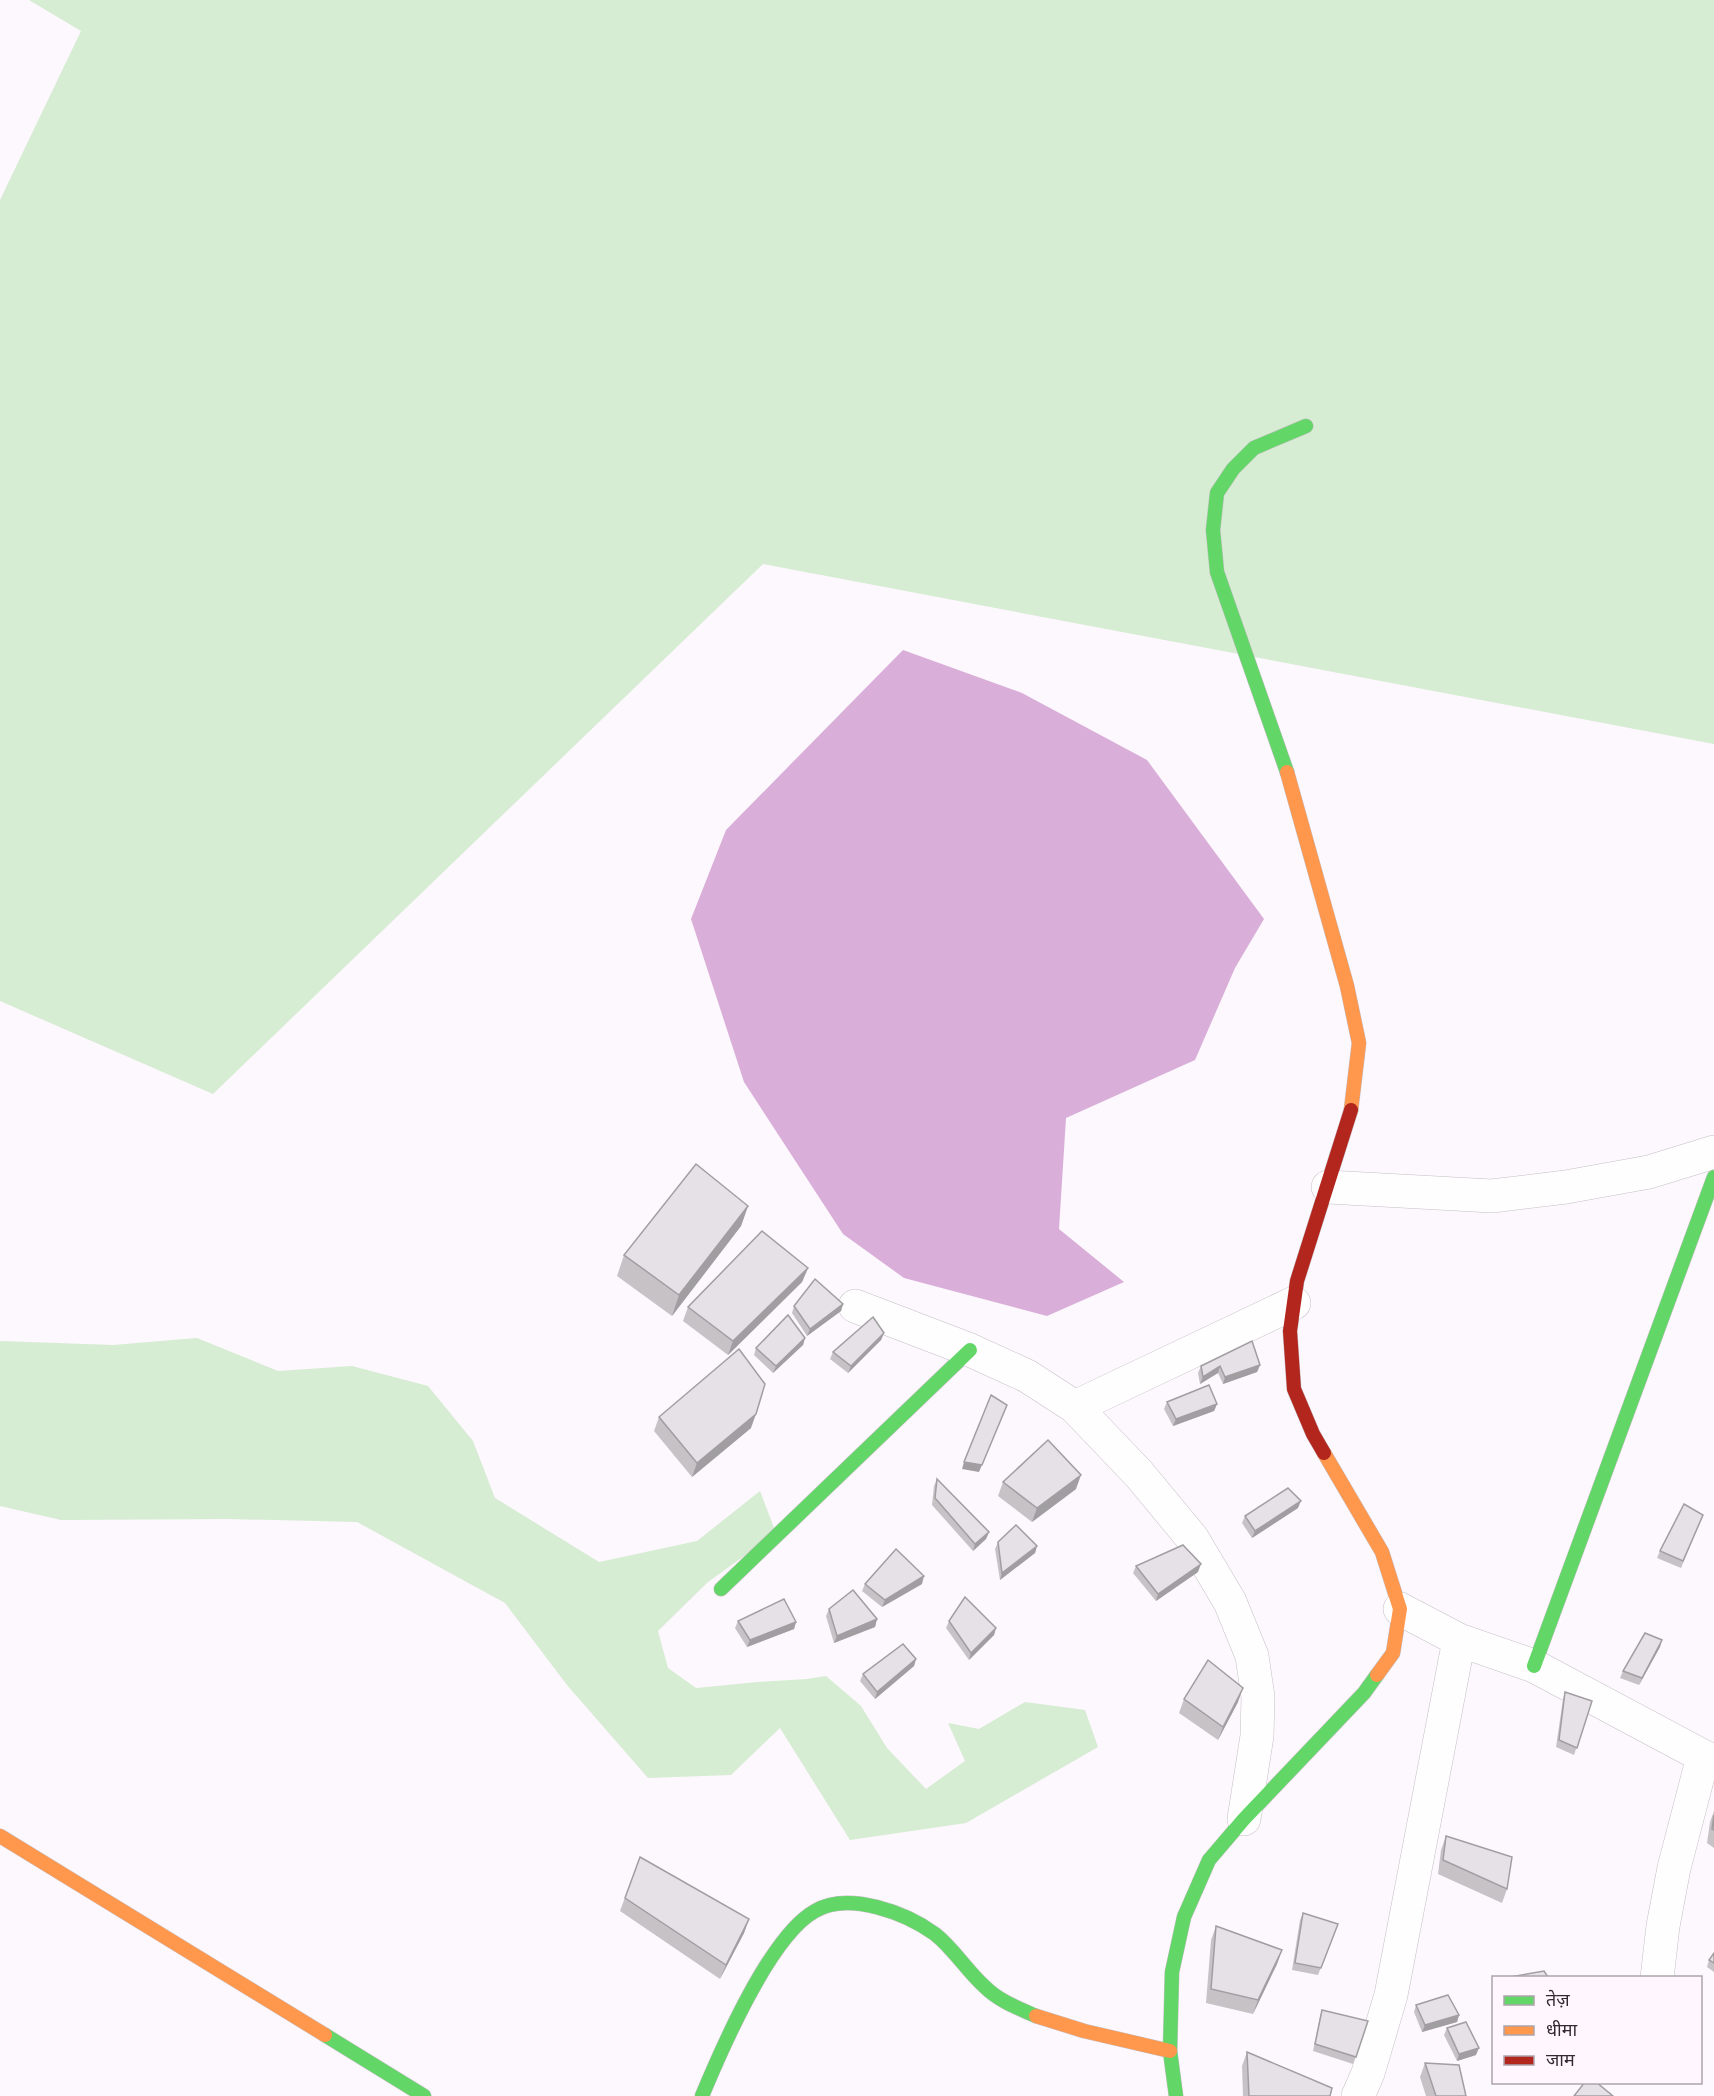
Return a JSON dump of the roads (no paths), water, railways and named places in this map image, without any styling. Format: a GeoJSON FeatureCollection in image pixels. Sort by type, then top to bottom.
{"type":"FeatureCollection","features":[{"type":"Feature","properties":{"kind":"street"},"geometry":{"type":"LineString","coordinates":[[1176,2096],[1170,2051],[1172,1972],[1184,1917],[1209,1860],[1244,1819],[1364,1693],[1393,1653],[1400,1610],[1382,1552],[1313,1434],[1294,1389],[1290,1331],[1297,1281],[1350,1115],[1359,1043],[1347,986],[1282,753],[1216,572],[1213,530],[1217,494],[1233,469],[1254,448],[1306,426]]}},
{"type":"Feature","properties":{"kind":"street"},"geometry":{"type":"LineString","coordinates":[[1328,1187],[1492,1196],[1566,1187],[1649,1172],[1714,1152]]}},
{"type":"Feature","properties":{"kind":"street"},"geometry":{"type":"LineString","coordinates":[[1534,1666],[1714,1177]]}},
{"type":"Feature","properties":{"kind":"street"},"geometry":{"type":"LineString","coordinates":[[1075,1407],[1294,1304]]}},
{"type":"Feature","properties":{"kind":"street"},"geometry":{"type":"LineString","coordinates":[[855,1306],[970,1350],[1027,1376],[1075,1407],[1139,1474],[1192,1538],[1230,1602],[1252,1656],[1258,1696],[1257,1736],[1244,1819]]}},
{"type":"Feature","properties":{"kind":"street"},"geometry":{"type":"LineString","coordinates":[[721,1589],[970,1350]]}},
{"type":"Feature","properties":{"kind":"street"},"geometry":{"type":"LineString","coordinates":[[1400,1610],[1459,1640],[1534,1666],[1709,1759],[1674,1868],[1663,1926],[1657,1976]]}},
{"type":"Feature","properties":{"kind":"street"},"geometry":{"type":"LineString","coordinates":[[1358,2096],[1368,2073],[1391,1995],[1459,1640]]}},
{"type":"Feature","properties":{"kind":"street"},"geometry":{"type":"LineString","coordinates":[[0,1836],[424,2096]]}},
{"type":"Feature","properties":{"kind":"street"},"geometry":{"type":"LineString","coordinates":[[702,2096],[728,2039],[767,1966],[795,1926],[815,1911],[842,1904],[867,1905],[905,1916],[940,1938],[966,1968],[998,1999],[1040,2019],[1170,2051]]}}]}
